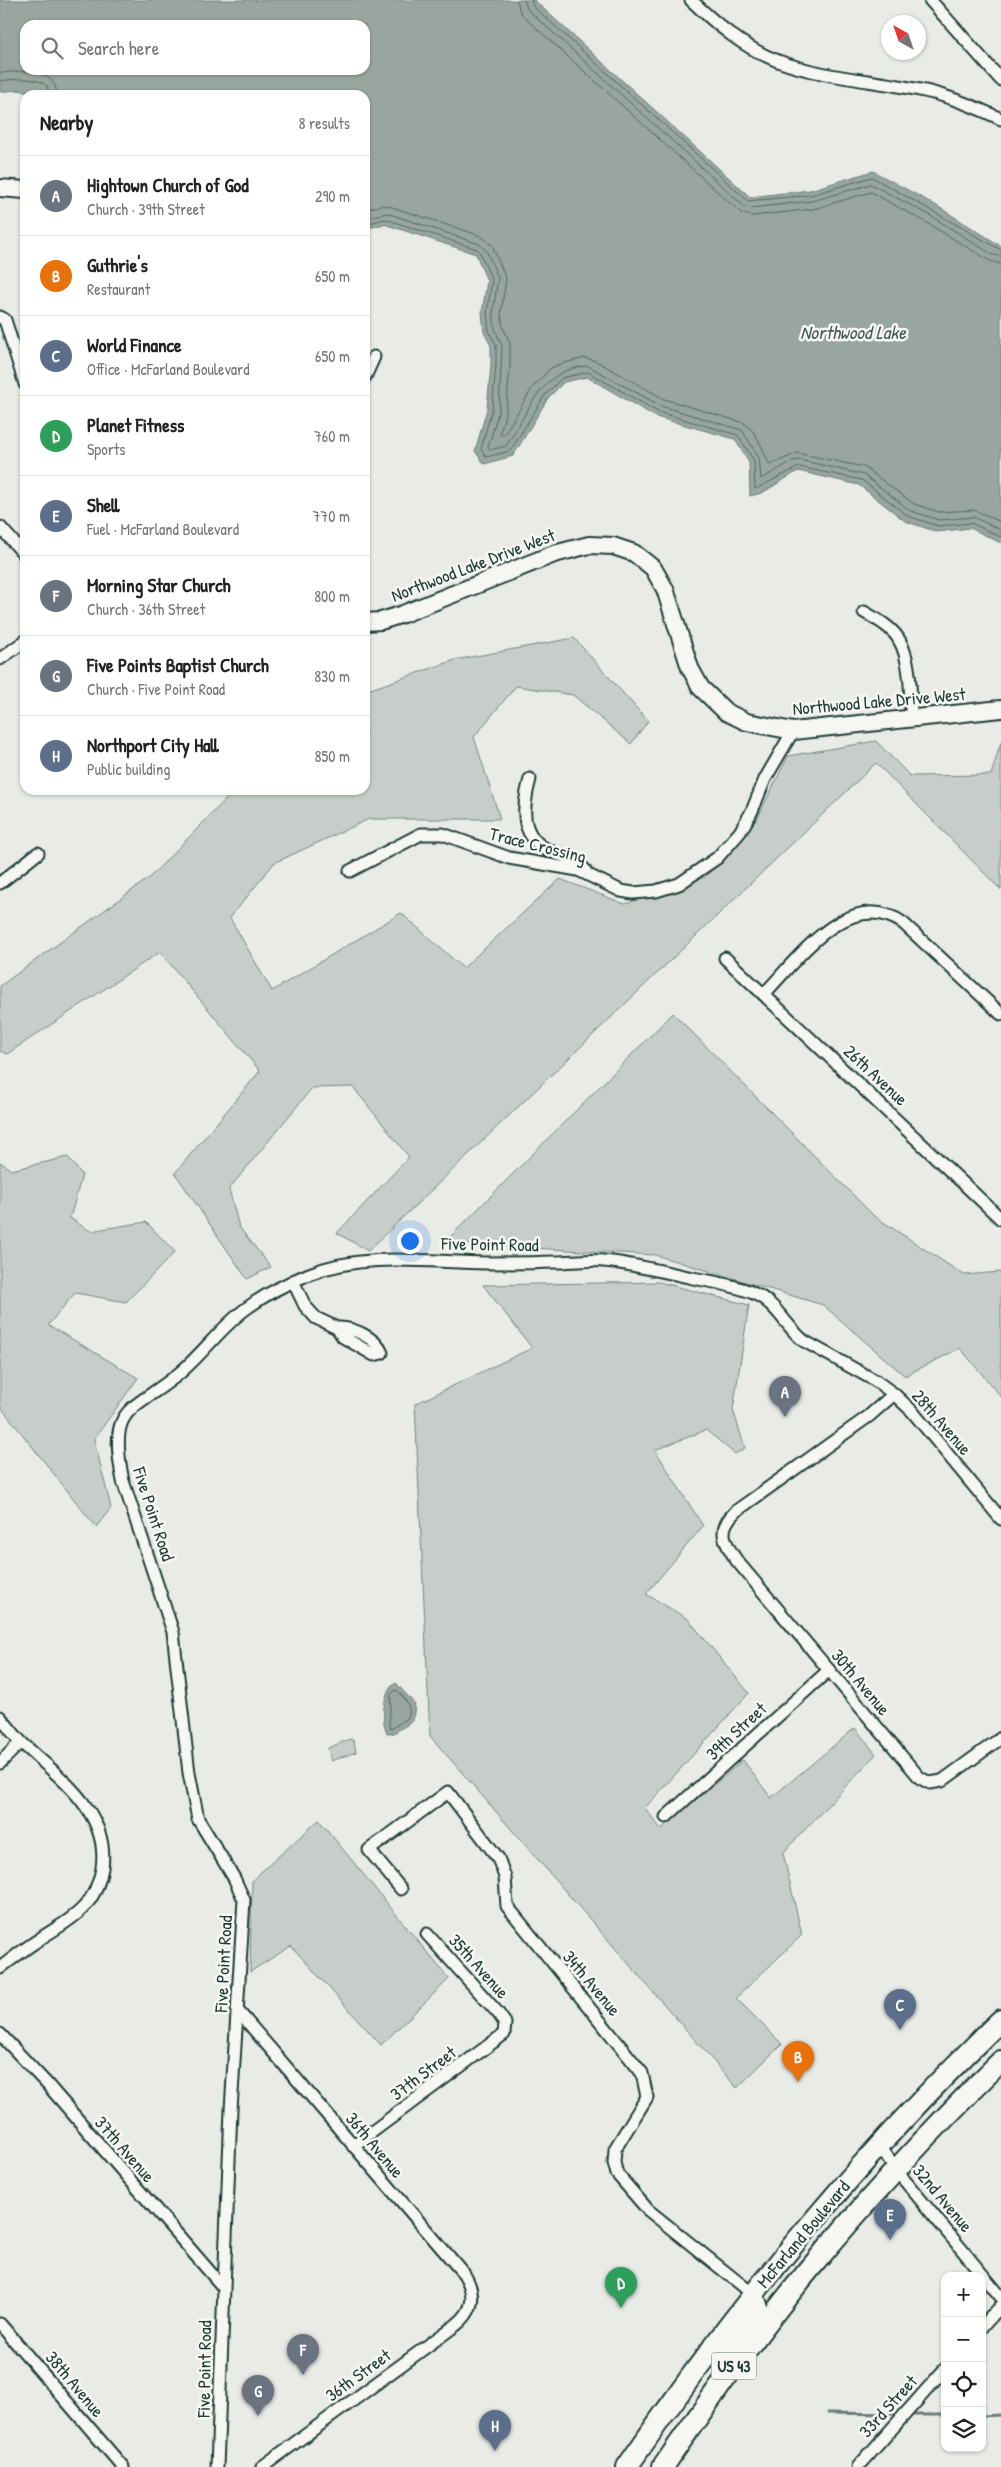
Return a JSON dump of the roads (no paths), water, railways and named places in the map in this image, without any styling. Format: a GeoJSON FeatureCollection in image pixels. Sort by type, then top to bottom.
{"type":"FeatureCollection","features":[{"type":"Feature","properties":{"kind":"highway","name":"McFarland Boulevard"},"geometry":{"type":"LineString","coordinates":[[627,2467],[696,2367],[809,2223],[879,2144],[1001,2020]]}},
{"type":"Feature","properties":{"kind":"highway","name":"McFarland Boulevard"},"geometry":{"type":"LineString","coordinates":[[664,2467],[719,2388],[807,2271],[896,2170],[1001,2062]]}},
{"type":"Feature","properties":{"kind":"highway"},"geometry":{"type":"LineString","coordinates":[[719,2388],[717,2372],[752,2319],[757,2305],[753,2294]]}},
{"type":"Feature","properties":{"kind":"street"},"geometry":{"type":"LineString","coordinates":[[691,0],[725,31],[777,60],[810,71],[856,81],[937,94],[1001,119]]}},
{"type":"Feature","properties":{"kind":"street"},"geometry":{"type":"LineString","coordinates":[[930,0],[1001,80]]}},
{"type":"Feature","properties":{"kind":"street"},"geometry":{"type":"LineString","coordinates":[[0,188],[20,190]]}},
{"type":"Feature","properties":{"kind":"street"},"geometry":{"type":"LineString","coordinates":[[0,317],[5,320],[20,367]]}},
{"type":"Feature","properties":{"kind":"street"},"geometry":{"type":"LineString","coordinates":[[370,366],[374,357]]}},
{"type":"Feature","properties":{"kind":"street"},"geometry":{"type":"LineString","coordinates":[[0,527],[20,547]]}},
{"type":"Feature","properties":{"kind":"street","name":"Northwood Lake Drive West"},"geometry":{"type":"LineString","coordinates":[[370,622],[381,621],[403,614],[554,554],[589,545],[613,546],[634,553],[644,560],[660,578],[673,611],[690,668],[708,697],[726,712],[746,722],[793,731],[1001,709]]}},
{"type":"Feature","properties":{"kind":"street"},"geometry":{"type":"LineString","coordinates":[[864,612],[883,623],[898,639],[908,671],[911,719]]}},
{"type":"Feature","properties":{"kind":"street"},"geometry":{"type":"LineString","coordinates":[[0,659],[20,645]]}},
{"type":"Feature","properties":{"kind":"street","name":"Trace Crossing"},"geometry":{"type":"LineString","coordinates":[[350,871],[421,834],[443,834],[508,858],[567,867],[589,875],[621,891],[632,893],[656,890],[679,884],[717,858],[744,826],[760,789],[793,731]]}},
{"type":"Feature","properties":{"kind":"street"},"geometry":{"type":"LineString","coordinates":[[530,778],[523,811],[526,827],[535,840],[546,849],[572,860],[589,875]]}},
{"type":"Feature","properties":{"kind":"street"},"geometry":{"type":"LineString","coordinates":[[0,883],[38,853]]}},
{"type":"Feature","properties":{"kind":"street"},"geometry":{"type":"LineString","coordinates":[[764,994],[828,929],[847,917],[870,912],[893,916],[903,922],[1001,1014]]}},
{"type":"Feature","properties":{"kind":"street","name":"26th Avenue"},"geometry":{"type":"LineString","coordinates":[[725,958],[1001,1219]]}},
{"type":"Feature","properties":{"kind":"street","name":"Five Point Road"},"geometry":{"type":"LineString","coordinates":[[217,2467],[223,2287],[244,1900],[234,1878],[198,1819],[189,1773],[173,1632],[123,1481],[118,1458],[120,1423],[134,1405],[182,1371],[246,1308],[294,1281],[346,1264],[413,1260],[484,1262],[591,1260],[626,1264],[753,1293],[772,1306],[794,1333],[804,1341],[876,1381],[894,1394]]}},
{"type":"Feature","properties":{"kind":"street"},"geometry":{"type":"LineString","coordinates":[[294,1281],[305,1306],[316,1318],[337,1328],[343,1337],[360,1340],[374,1355],[385,1355]]}},
{"type":"Feature","properties":{"kind":"street","name":"28th Avenue"},"geometry":{"type":"LineString","coordinates":[[894,1394],[929,1431],[1001,1519]]}},
{"type":"Feature","properties":{"kind":"street","name":"30th Avenue"},"geometry":{"type":"LineString","coordinates":[[894,1394],[869,1416],[736,1510],[728,1518],[723,1529],[725,1541],[737,1561],[912,1771],[920,1778],[930,1783],[942,1781],[1001,1738]]}},
{"type":"Feature","properties":{"kind":"street","name":"39th Street"},"geometry":{"type":"LineString","coordinates":[[666,1817],[829,1670]]}},
{"type":"Feature","properties":{"kind":"street"},"geometry":{"type":"LineString","coordinates":[[0,1717],[22,1742],[67,1783],[89,1811],[100,1832],[104,1854],[100,1877],[91,1899],[84,1908],[66,1923],[0,1968]]}},
{"type":"Feature","properties":{"kind":"street"},"geometry":{"type":"LineString","coordinates":[[0,1763],[22,1742]]}},
{"type":"Feature","properties":{"kind":"street","name":"34th Avenue"},"geometry":{"type":"LineString","coordinates":[[401,1889],[369,1850],[448,1792],[498,1858],[505,1877],[507,1906],[642,2073],[646,2097],[615,2149],[614,2163],[617,2174],[648,2210],[753,2294]]}},
{"type":"Feature","properties":{"kind":"street","name":"35th Avenue"},"geometry":{"type":"LineString","coordinates":[[427,1934],[483,1995],[505,2023]]}},
{"type":"Feature","properties":{"kind":"street","name":"36th Avenue"},"geometry":{"type":"LineString","coordinates":[[238,2011],[464,2274],[473,2295],[472,2308]]}},
{"type":"Feature","properties":{"kind":"street","name":"37th Street"},"geometry":{"type":"LineString","coordinates":[[353,2146],[495,2042],[504,2034],[505,2023]]}},
{"type":"Feature","properties":{"kind":"street","name":"37th Avenue"},"geometry":{"type":"LineString","coordinates":[[0,2034],[47,2084],[223,2287]]}},
{"type":"Feature","properties":{"kind":"street","name":"32nd Avenue"},"geometry":{"type":"LineString","coordinates":[[879,2144],[896,2170],[1001,2297]]}},
{"type":"Feature","properties":{"kind":"street"},"geometry":{"type":"LineString","coordinates":[[986,2323],[1001,2306]]}},
{"type":"Feature","properties":{"kind":"street","name":"36th Street"},"geometry":{"type":"LineString","coordinates":[[262,2467],[456,2325],[472,2308]]}},
{"type":"Feature","properties":{"kind":"street","name":"38th Avenue"},"geometry":{"type":"LineString","coordinates":[[0,2324],[123,2467]]}},
{"type":"Feature","properties":{"kind":"street","name":"33rd Street"},"geometry":{"type":"LineString","coordinates":[[858,2467],[941,2374]]}},
{"type":"Feature","properties":{"kind":"water","name":"Northwood Lake"},"geometry":{"type":"Polygon","coordinates":[[[0,0],[534,0],[750,197],[810,190],[873,171],[937,206],[1001,246],[1001,543],[970,528],[937,532],[905,521],[859,485],[798,471],[762,493],[750,496],[749,463],[735,439],[656,417],[587,377],[564,382],[548,398],[513,456],[484,464],[475,451],[487,409],[491,365],[491,346],[484,332],[482,313],[487,281],[476,254],[384,224],[370,228],[370,90],[16,90],[0,92],[0,0]]]}},
{"type":"Feature","properties":{"kind":"water"},"geometry":{"type":"Polygon","coordinates":[[[396,1683],[415,1704],[413,1721],[394,1733],[387,1734],[384,1722],[385,1699],[391,1687],[396,1683]]]}},
{"type":"Feature","properties":{"kind":"waterway"},"geometry":{"type":"LineString","coordinates":[[828,2413],[897,2414]]}},
{"type":"Feature","properties":{"kind":"waterway"},"geometry":{"type":"LineString","coordinates":[[914,2415],[941,2415]]}},
{"type":"Feature","properties":{"kind":"waterway"},"geometry":{"type":"LineString","coordinates":[[986,2416],[1001,2415]]}},
{"type":"Feature","properties":{"kind":"place","name":"Hightown Church of God"},"geometry":{"type":"Point","coordinates":[785,1417]}},
{"type":"Feature","properties":{"kind":"place","name":"World Finance"},"geometry":{"type":"Point","coordinates":[900,2030]}},
{"type":"Feature","properties":{"kind":"place","name":"Guthrie's"},"geometry":{"type":"Point","coordinates":[798,2082]}},
{"type":"Feature","properties":{"kind":"place","name":"Shell"},"geometry":{"type":"Point","coordinates":[890,2240]}},
{"type":"Feature","properties":{"kind":"place","name":"Planet Fitness"},"geometry":{"type":"Point","coordinates":[621,2308]}},
{"type":"Feature","properties":{"kind":"place","name":"Morning Star Church"},"geometry":{"type":"Point","coordinates":[303,2375]}},
{"type":"Feature","properties":{"kind":"place","name":"Five Points Baptist Church"},"geometry":{"type":"Point","coordinates":[258,2416]}},
{"type":"Feature","properties":{"kind":"place","name":"Northport City Hall"},"geometry":{"type":"Point","coordinates":[495,2451]}}]}
